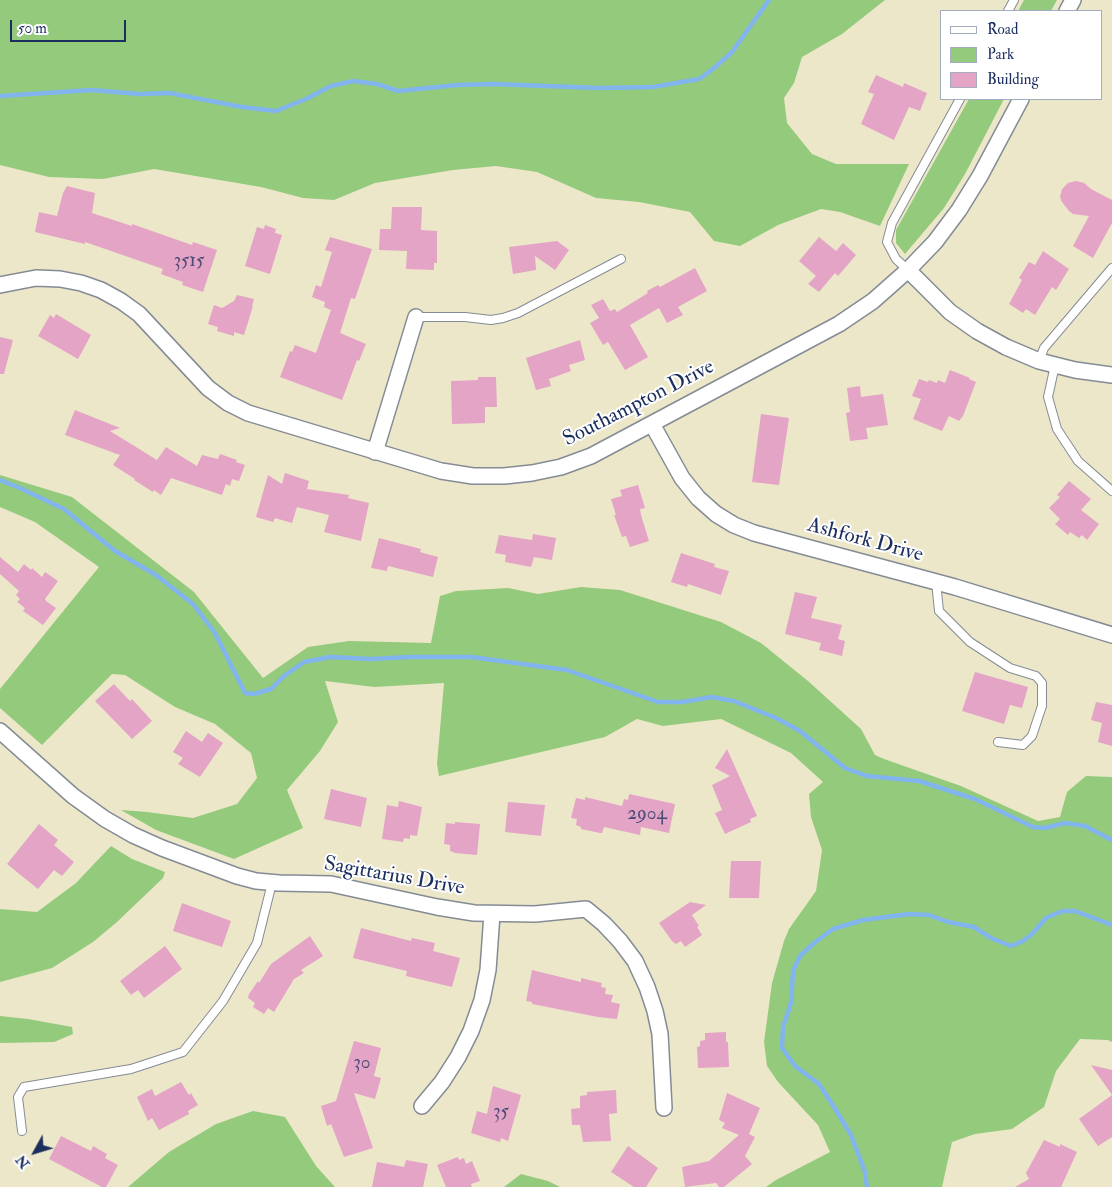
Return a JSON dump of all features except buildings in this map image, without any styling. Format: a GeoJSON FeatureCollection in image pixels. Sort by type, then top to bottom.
{"type":"FeatureCollection","features":[{"type":"Feature","properties":{"kind":"street","name":"Southampton Drive"},"geometry":{"type":"LineString","coordinates":[[0,284],[36,278],[60,279],[81,283],[121,300],[139,314],[208,388],[228,403],[248,413],[441,471],[473,476],[504,476],[532,473],[561,467],[591,456],[839,324],[873,301],[908,270],[934,242],[959,210],[980,176],[1020,100]]}},
{"type":"Feature","properties":{"kind":"street"},"geometry":{"type":"LineString","coordinates":[[908,270],[950,312],[977,331],[1006,347],[1055,365],[1112,375]]}},
{"type":"Feature","properties":{"kind":"street"},"geometry":{"type":"LineString","coordinates":[[375,452],[416,317]]}},
{"type":"Feature","properties":{"kind":"street","name":"Ashfork Drive"},"geometry":{"type":"LineString","coordinates":[[652,424],[687,485],[698,498],[734,525],[754,533],[936,582],[1112,635]]}},
{"type":"Feature","properties":{"kind":"street","name":"Sagittarius Drive"},"geometry":{"type":"LineString","coordinates":[[0,731],[73,796],[105,819],[133,835],[162,848],[237,876],[272,883],[332,884],[437,907],[492,914],[535,914],[586,909],[604,924],[620,942],[634,962],[647,987],[660,1034],[664,1108]]}},
{"type":"Feature","properties":{"kind":"street"},"geometry":{"type":"LineString","coordinates":[[422,1106],[442,1082],[458,1058],[471,1031],[482,1000],[488,970],[492,914]]}},
{"type":"Feature","properties":{"kind":"lane"},"geometry":{"type":"LineString","coordinates":[[908,270],[896,259],[887,242],[892,223],[959,100]]}},
{"type":"Feature","properties":{"kind":"lane"},"geometry":{"type":"LineString","coordinates":[[416,317],[465,317],[491,320],[502,318],[518,313],[621,259]]}},
{"type":"Feature","properties":{"kind":"lane"},"geometry":{"type":"LineString","coordinates":[[1039,360],[1044,348],[1112,268]]}},
{"type":"Feature","properties":{"kind":"lane"},"geometry":{"type":"LineString","coordinates":[[1055,365],[1048,397],[1057,430],[1078,462],[1112,491]]}},
{"type":"Feature","properties":{"kind":"lane"},"geometry":{"type":"LineString","coordinates":[[936,582],[939,612],[970,642],[1010,668],[1036,676],[1042,683],[1042,706],[1032,736],[1023,746],[998,742]]}},
{"type":"Feature","properties":{"kind":"lane"},"geometry":{"type":"LineString","coordinates":[[22,1131],[18,1097],[24,1086],[131,1069],[183,1052],[223,1001],[257,943],[272,883]]}},
{"type":"Feature","properties":{"kind":"green space"},"geometry":{"type":"Polygon","coordinates":[[[0,0],[885,0],[842,34],[802,57],[794,83],[784,98],[787,123],[812,154],[836,164],[909,164],[880,226],[840,212],[821,209],[778,225],[740,246],[714,241],[690,212],[639,202],[596,198],[537,172],[496,166],[453,170],[375,183],[334,200],[303,198],[261,187],[154,169],[103,179],[49,177],[0,165],[0,0]]]}},
{"type":"Feature","properties":{"kind":"green space"},"geometry":{"type":"Polygon","coordinates":[[[1024,0],[1057,0],[1052,10],[1019,10],[1024,0]]]}},
{"type":"Feature","properties":{"kind":"green space"},"geometry":{"type":"Polygon","coordinates":[[[968,100],[1003,100],[965,174],[944,208],[905,254],[896,243],[896,230],[968,100]]]}},
{"type":"Feature","properties":{"kind":"green space"},"geometry":{"type":"Polygon","coordinates":[[[0,475],[72,497],[194,592],[263,678],[308,647],[349,641],[431,643],[440,596],[456,591],[508,588],[538,594],[581,587],[620,590],[721,622],[761,643],[808,681],[861,729],[875,755],[961,786],[1038,821],[1060,817],[1067,792],[1086,776],[1112,777],[1112,1042],[1108,1040],[1080,1039],[1056,1071],[1044,1107],[1012,1129],[975,1134],[952,1142],[942,1187],[766,1187],[830,1152],[818,1125],[778,1082],[767,1066],[764,1042],[772,983],[784,941],[789,929],[816,891],[822,850],[811,817],[809,794],[823,782],[791,753],[721,719],[663,726],[637,719],[605,737],[439,776],[437,764],[444,683],[374,687],[325,681],[338,722],[320,751],[287,790],[303,828],[234,859],[156,830],[121,810],[193,818],[237,804],[257,778],[251,753],[215,724],[175,707],[125,675],[112,674],[42,745],[0,708],[0,689],[99,567],[35,522],[0,507],[0,475]]]}},
{"type":"Feature","properties":{"kind":"green space"},"geometry":{"type":"Polygon","coordinates":[[[111,846],[132,859],[165,872],[163,878],[93,942],[52,968],[0,982],[0,909],[37,912],[76,883],[111,846]]]}},
{"type":"Feature","properties":{"kind":"green space"},"geometry":{"type":"Polygon","coordinates":[[[0,1016],[72,1027],[73,1034],[54,1042],[0,1043],[0,1016]]]}},
{"type":"Feature","properties":{"kind":"green space"},"geometry":{"type":"Polygon","coordinates":[[[253,1111],[285,1117],[316,1166],[335,1187],[128,1187],[169,1152],[216,1124],[253,1111]]]}},
{"type":"Feature","properties":{"kind":"green space"},"geometry":{"type":"Polygon","coordinates":[[[521,1174],[548,1181],[560,1187],[504,1187],[521,1174]]]}},
{"type":"Feature","properties":{"kind":"waterway"},"geometry":{"type":"LineString","coordinates":[[0,96],[92,90],[139,94],[169,93],[242,107],[276,111],[331,86],[353,81],[377,84],[398,91],[457,85],[493,84],[600,88],[653,87],[699,79],[713,69],[732,52],[769,0]]}},
{"type":"Feature","properties":{"kind":"waterway"},"geometry":{"type":"LineString","coordinates":[[0,480],[64,509],[115,551],[156,575],[193,604],[215,633],[245,693],[254,694],[271,689],[284,676],[304,662],[330,657],[371,659],[471,657],[567,670],[658,702],[682,702],[712,697],[734,701],[776,718],[800,731],[845,768],[867,776],[919,781],[975,799],[1033,827],[1045,828],[1065,823],[1085,826],[1112,840]]}},
{"type":"Feature","properties":{"kind":"waterway"},"geometry":{"type":"LineString","coordinates":[[867,1187],[865,1172],[851,1135],[834,1107],[819,1084],[795,1066],[782,1048],[783,1027],[791,1003],[793,971],[800,956],[833,929],[863,920],[909,914],[929,915],[948,922],[974,927],[991,938],[1011,946],[1023,941],[1032,934],[1046,918],[1062,911],[1075,911],[1112,925]]}}]}
